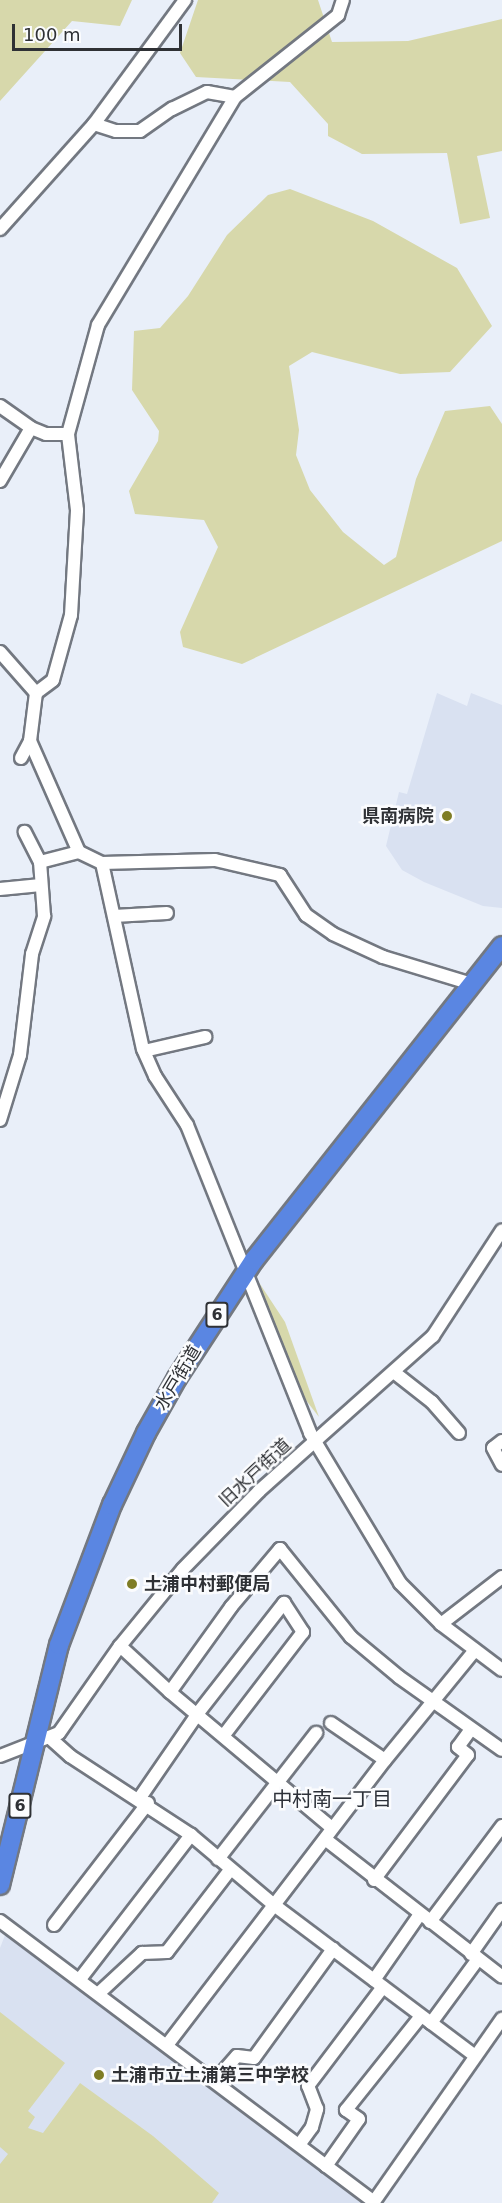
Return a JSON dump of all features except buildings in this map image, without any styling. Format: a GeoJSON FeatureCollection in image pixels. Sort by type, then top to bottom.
{"type":"FeatureCollection","features":[{"type":"Feature","properties":{"kind":"highway","name":"水戸街道"},"geometry":{"type":"LineString","coordinates":[[0,1885],[6,1835],[43,1739],[59,1645],[112,1504],[177,1378],[247,1271],[502,946]]}},
{"type":"Feature","properties":{"kind":"street"},"geometry":{"type":"LineString","coordinates":[[0,229],[12,220],[61,157],[94,124],[185,0]]}},
{"type":"Feature","properties":{"kind":"street"},"geometry":{"type":"LineString","coordinates":[[21,758],[30,741],[36,693],[53,680],[71,615],[77,510],[68,435],[98,325],[235,97],[338,15],[343,0]]}},
{"type":"Feature","properties":{"kind":"street"},"geometry":{"type":"LineString","coordinates":[[94,124],[116,131],[140,131],[172,108],[207,92],[235,97]]}},
{"type":"Feature","properties":{"kind":"street"},"geometry":{"type":"LineString","coordinates":[[0,406],[31,428],[46,434],[68,435]]}},
{"type":"Feature","properties":{"kind":"street"},"geometry":{"type":"LineString","coordinates":[[0,481],[31,428]]}},
{"type":"Feature","properties":{"kind":"street"},"geometry":{"type":"LineString","coordinates":[[0,652],[36,693]]}},
{"type":"Feature","properties":{"kind":"street"},"geometry":{"type":"LineString","coordinates":[[30,741],[79,852]]}},
{"type":"Feature","properties":{"kind":"street"},"geometry":{"type":"LineString","coordinates":[[0,1120],[20,1055],[32,954],[44,916],[40,862],[25,832]]}},
{"type":"Feature","properties":{"kind":"street"},"geometry":{"type":"LineString","coordinates":[[40,862],[79,852],[102,863],[215,860],[280,875],[306,915],[333,934],[383,957],[472,984]]}},
{"type":"Feature","properties":{"kind":"street"},"geometry":{"type":"LineString","coordinates":[[102,863],[144,1051],[155,1076],[187,1125],[247,1271],[309,1433],[317,1441],[400,1583],[441,1624],[501,1667]]}},
{"type":"Feature","properties":{"kind":"street"},"geometry":{"type":"LineString","coordinates":[[0,889],[41,885]]}},
{"type":"Feature","properties":{"kind":"street"},"geometry":{"type":"LineString","coordinates":[[114,916],[167,913]]}},
{"type":"Feature","properties":{"kind":"street"},"geometry":{"type":"LineString","coordinates":[[144,1051],[205,1037]]}},
{"type":"Feature","properties":{"kind":"street","name":"旧水戸街道"},"geometry":{"type":"LineString","coordinates":[[43,1739],[70,1720],[120,1646],[183,1569],[259,1491],[395,1373],[433,1336],[502,1230]]}},
{"type":"Feature","properties":{"kind":"street"},"geometry":{"type":"LineString","coordinates":[[395,1373],[432,1402],[459,1433]]}},
{"type":"Feature","properties":{"kind":"street"},"geometry":{"type":"LineString","coordinates":[[502,1441],[493,1448],[502,1465]]}},
{"type":"Feature","properties":{"kind":"street"},"geometry":{"type":"LineString","coordinates":[[170,1692],[231,1607],[280,1549],[351,1637],[433,1701],[502,1750]]}},
{"type":"Feature","properties":{"kind":"street"},"geometry":{"type":"LineString","coordinates":[[441,1624],[502,1577]]}},
{"type":"Feature","properties":{"kind":"street"},"geometry":{"type":"LineString","coordinates":[[54,1925],[144,1801],[198,1713],[284,1603],[303,1632],[224,1735]]}},
{"type":"Feature","properties":{"kind":"street"},"geometry":{"type":"LineString","coordinates":[[120,1646],[170,1692],[198,1713],[332,1828]]}},
{"type":"Feature","properties":{"kind":"street"},"geometry":{"type":"LineString","coordinates":[[167,2045],[385,1760],[475,1650]]}},
{"type":"Feature","properties":{"kind":"street"},"geometry":{"type":"LineString","coordinates":[[331,1723],[385,1760]]}},
{"type":"Feature","properties":{"kind":"street"},"geometry":{"type":"LineString","coordinates":[[374,1880],[468,1755],[458,1747],[471,1729]]}},
{"type":"Feature","properties":{"kind":"street"},"geometry":{"type":"LineString","coordinates":[[218,1859],[316,1733]]}},
{"type":"Feature","properties":{"kind":"street"},"geometry":{"type":"LineString","coordinates":[[0,1756],[43,1739],[144,1801],[191,1835],[274,1905],[475,2056]]}},
{"type":"Feature","properties":{"kind":"street"},"geometry":{"type":"LineString","coordinates":[[430,1922],[502,1826]]}},
{"type":"Feature","properties":{"kind":"street"},"geometry":{"type":"LineString","coordinates":[[80,1979],[191,1835]]}},
{"type":"Feature","properties":{"kind":"street"},"geometry":{"type":"LineString","coordinates":[[325,1839],[374,1880],[502,1977]]}},
{"type":"Feature","properties":{"kind":"street"},"geometry":{"type":"LineString","coordinates":[[99,1993],[142,1953],[167,1952],[230,1870]]}},
{"type":"Feature","properties":{"kind":"street"},"geometry":{"type":"LineString","coordinates":[[326,2166],[359,2119],[346,2110],[426,2020],[475,1956],[502,1910]]}},
{"type":"Feature","properties":{"kind":"street"},"geometry":{"type":"LineString","coordinates":[[299,2145],[312,2127],[317,2109],[308,2086],[378,1984],[420,1914]]}},
{"type":"Feature","properties":{"kind":"street"},"geometry":{"type":"LineString","coordinates":[[0,1920],[373,2203],[502,2019]]}},
{"type":"Feature","properties":{"kind":"street"},"geometry":{"type":"LineString","coordinates":[[215,2081],[237,2056],[254,2058],[333,1949]]}},
{"type":"Feature","properties":{"kind":"shaded area","name":"県南病院"},"geometry":{"type":"Polygon","coordinates":[[[437,693],[467,706],[471,693],[502,705],[502,908],[483,906],[424,882],[402,870],[386,846],[399,792],[407,794],[437,693]]]}},
{"type":"Feature","properties":{"kind":"shaded area","name":"土浦市立土浦第三中学校"},"geometry":{"type":"Polygon","coordinates":[[[7,1930],[365,2203],[0,2203],[0,1948],[7,1930]]]}},
{"type":"Feature","properties":{"kind":"green space"},"geometry":{"type":"Polygon","coordinates":[[[0,0],[132,0],[120,26],[72,21],[0,101],[0,0]]]}},
{"type":"Feature","properties":{"kind":"green space"},"geometry":{"type":"Polygon","coordinates":[[[198,0],[318,0],[332,42],[408,41],[502,19],[502,151],[477,156],[490,218],[460,224],[447,153],[362,154],[328,136],[328,124],[290,82],[196,77],[180,53],[198,0]]]}},
{"type":"Feature","properties":{"kind":"green space"},"geometry":{"type":"Polygon","coordinates":[[[290,189],[373,221],[457,268],[492,326],[450,372],[400,374],[312,352],[289,366],[299,430],[296,455],[310,490],[343,532],[384,565],[396,557],[416,479],[445,411],[490,406],[502,424],[502,541],[242,664],[183,647],[180,632],[218,547],[204,520],[135,514],[129,491],[158,441],[159,431],[132,390],[134,331],[160,328],[188,296],[227,235],[268,195],[290,189]]]}},
{"type":"Feature","properties":{"kind":"green space"},"geometry":{"type":"Polygon","coordinates":[[[258,1281],[285,1322],[319,1417],[298,1390],[258,1281]]]}},
{"type":"Feature","properties":{"kind":"green space"},"geometry":{"type":"Polygon","coordinates":[[[0,2012],[65,2063],[28,2111],[35,2117],[28,2128],[43,2133],[80,2083],[153,2136],[219,2193],[212,2203],[0,2203],[0,2164],[8,2154],[0,2147],[0,2012]]]}},
{"type":"Feature","properties":{"kind":"place","name":"県南病院"},"geometry":{"type":"Point","coordinates":[447,816]}},
{"type":"Feature","properties":{"kind":"place","name":"土浦中村郵便局"},"geometry":{"type":"Point","coordinates":[132,1584]}},
{"type":"Feature","properties":{"kind":"place","name":"土浦市立土浦第三中学校"},"geometry":{"type":"Point","coordinates":[99,2075]}},
{"type":"Feature","properties":{"kind":"district","name":"中村南一丁目"},"geometry":{"type":"Point","coordinates":[332,1799]}}]}
